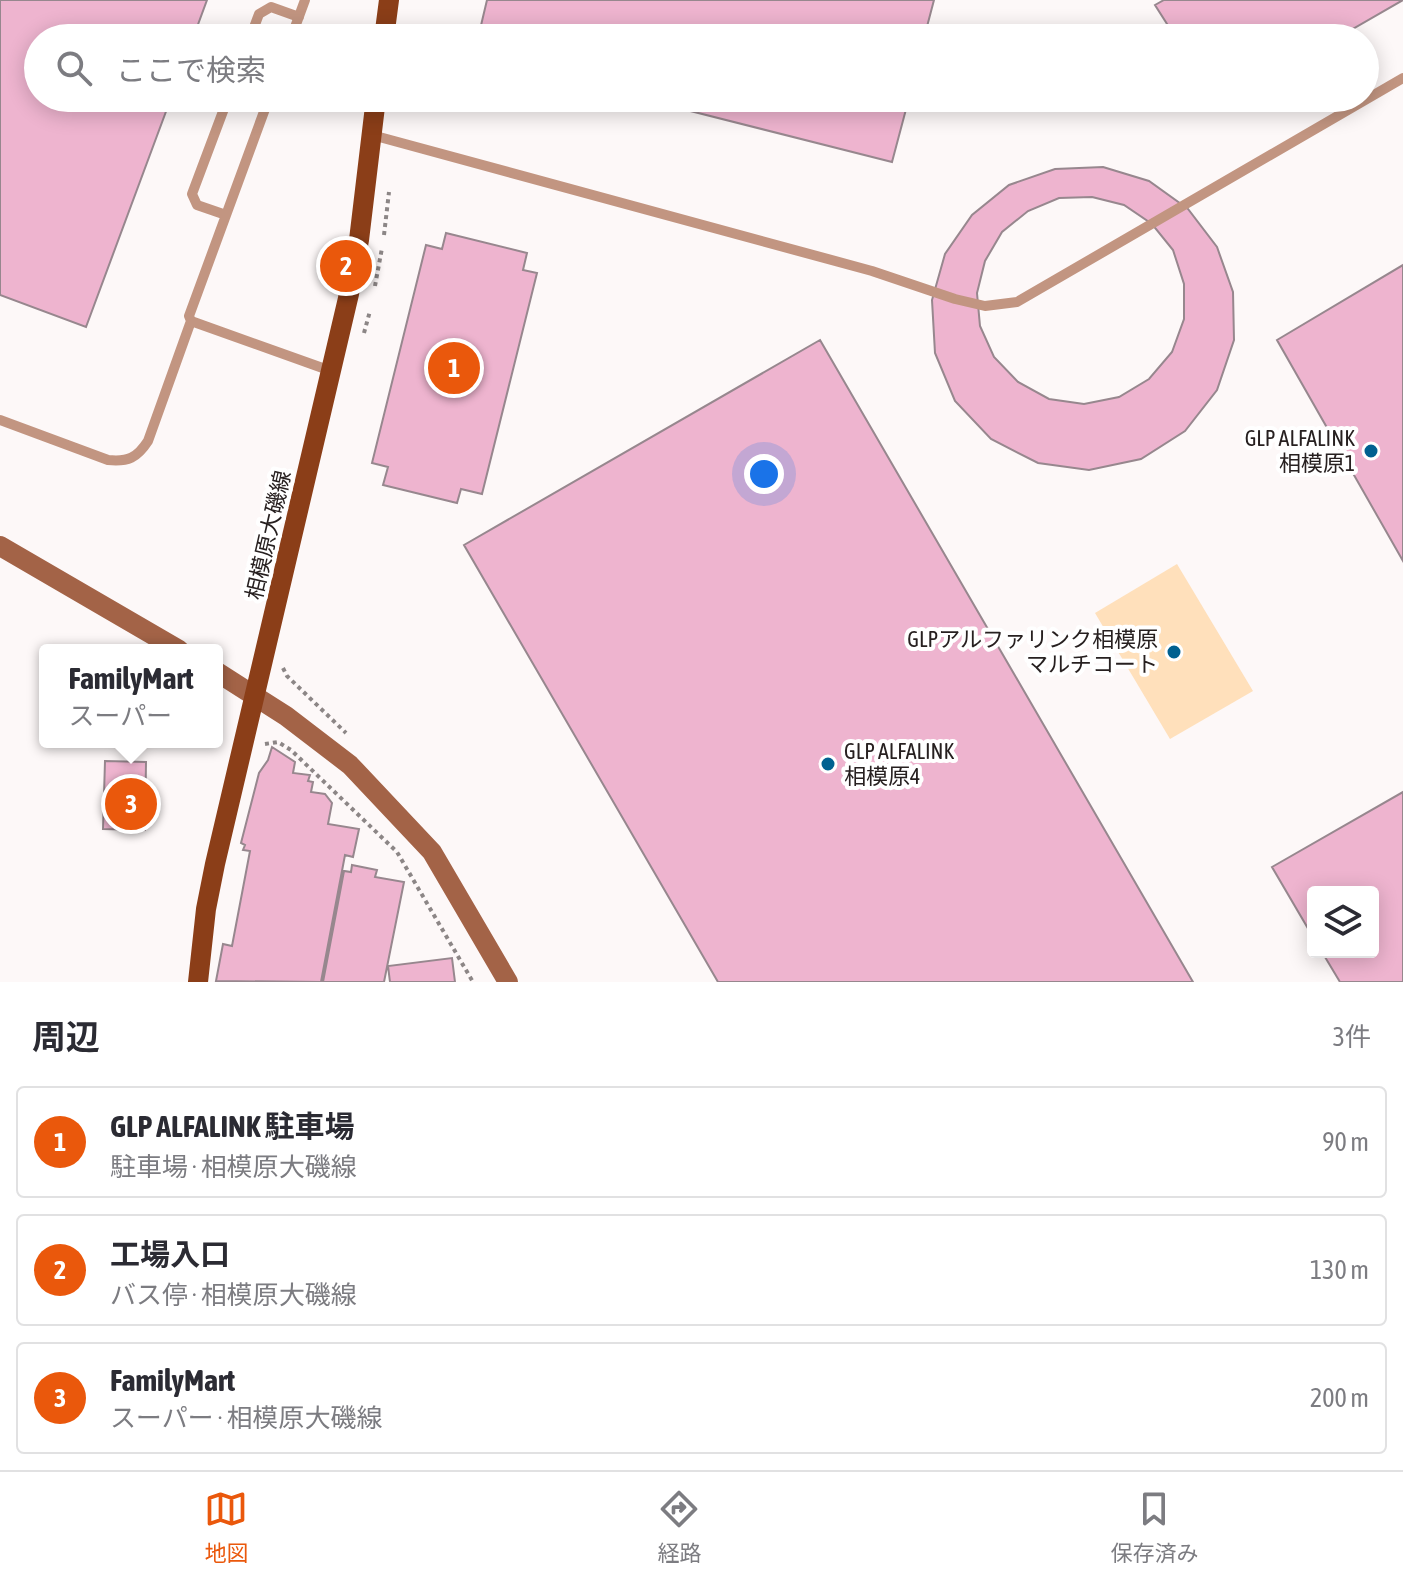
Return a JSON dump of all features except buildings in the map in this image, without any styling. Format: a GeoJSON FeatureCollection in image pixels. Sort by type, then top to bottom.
{"type":"FeatureCollection","features":[{"type":"Feature","properties":{"kind":"main road"},"geometry":{"type":"LineString","coordinates":[[386,24],[389,0]]}},
{"type":"Feature","properties":{"kind":"main road","name":"相模原大磯線"},"geometry":{"type":"LineString","coordinates":[[198,982],[206,909],[215,864],[359,240],[374,112]]}},
{"type":"Feature","properties":{"kind":"street"},"geometry":{"type":"LineString","coordinates":[[0,546],[169,644]]}},
{"type":"Feature","properties":{"kind":"street"},"geometry":{"type":"LineString","coordinates":[[223,676],[256,695],[350,765],[432,852],[508,982]]}},
{"type":"Feature","properties":{"kind":"lane"},"geometry":{"type":"LineString","coordinates":[[296,24],[305,0]]}},
{"type":"Feature","properties":{"kind":"lane"},"geometry":{"type":"LineString","coordinates":[[255,24],[259,14],[271,7],[299,17]]}},
{"type":"Feature","properties":{"kind":"lane"},"geometry":{"type":"LineString","coordinates":[[1379,92],[1403,78]]}},
{"type":"Feature","properties":{"kind":"lane"},"geometry":{"type":"LineString","coordinates":[[223,112],[192,194],[197,205],[226,215]]}},
{"type":"Feature","properties":{"kind":"lane"},"geometry":{"type":"LineString","coordinates":[[0,420],[108,460],[125,462],[139,454],[148,441],[191,321],[189,316],[264,112]]}},
{"type":"Feature","properties":{"kind":"lane"},"geometry":{"type":"LineString","coordinates":[[372,135],[872,271],[985,306],[1017,302],[1344,112]]}},
{"type":"Feature","properties":{"kind":"lane"},"geometry":{"type":"LineString","coordinates":[[191,321],[331,371]]}},
{"type":"Feature","properties":{"kind":"path"},"geometry":{"type":"LineString","coordinates":[[269,742],[278,742],[291,750],[397,852],[473,982]]}},
{"type":"Feature","properties":{"kind":"shaded area","name":"GLPアルファリンク相模原 マルチコート"},"geometry":{"type":"Polygon","coordinates":[[[1177,564],[1253,691],[1170,739],[1095,613],[1177,564]]]}},
{"type":"Feature","properties":{"kind":"place","name":"工場入口"},"geometry":{"type":"Point","coordinates":[346,266]}},
{"type":"Feature","properties":{"kind":"place","name":"GLP ALFALINK 駐車場"},"geometry":{"type":"Point","coordinates":[454,368]}},
{"type":"Feature","properties":{"kind":"place","name":"GLP ALFALINK 相模原1"},"geometry":{"type":"Point","coordinates":[1371,451]}},
{"type":"Feature","properties":{"kind":"place","name":"GLPアルファリンク相模原 マルチコート"},"geometry":{"type":"Point","coordinates":[1174,652]}},
{"type":"Feature","properties":{"kind":"place","name":"GLP ALFALINK 相模原4"},"geometry":{"type":"Point","coordinates":[828,764]}},
{"type":"Feature","properties":{"kind":"place","name":"FamilyMart"},"geometry":{"type":"Point","coordinates":[131,804]}}]}
